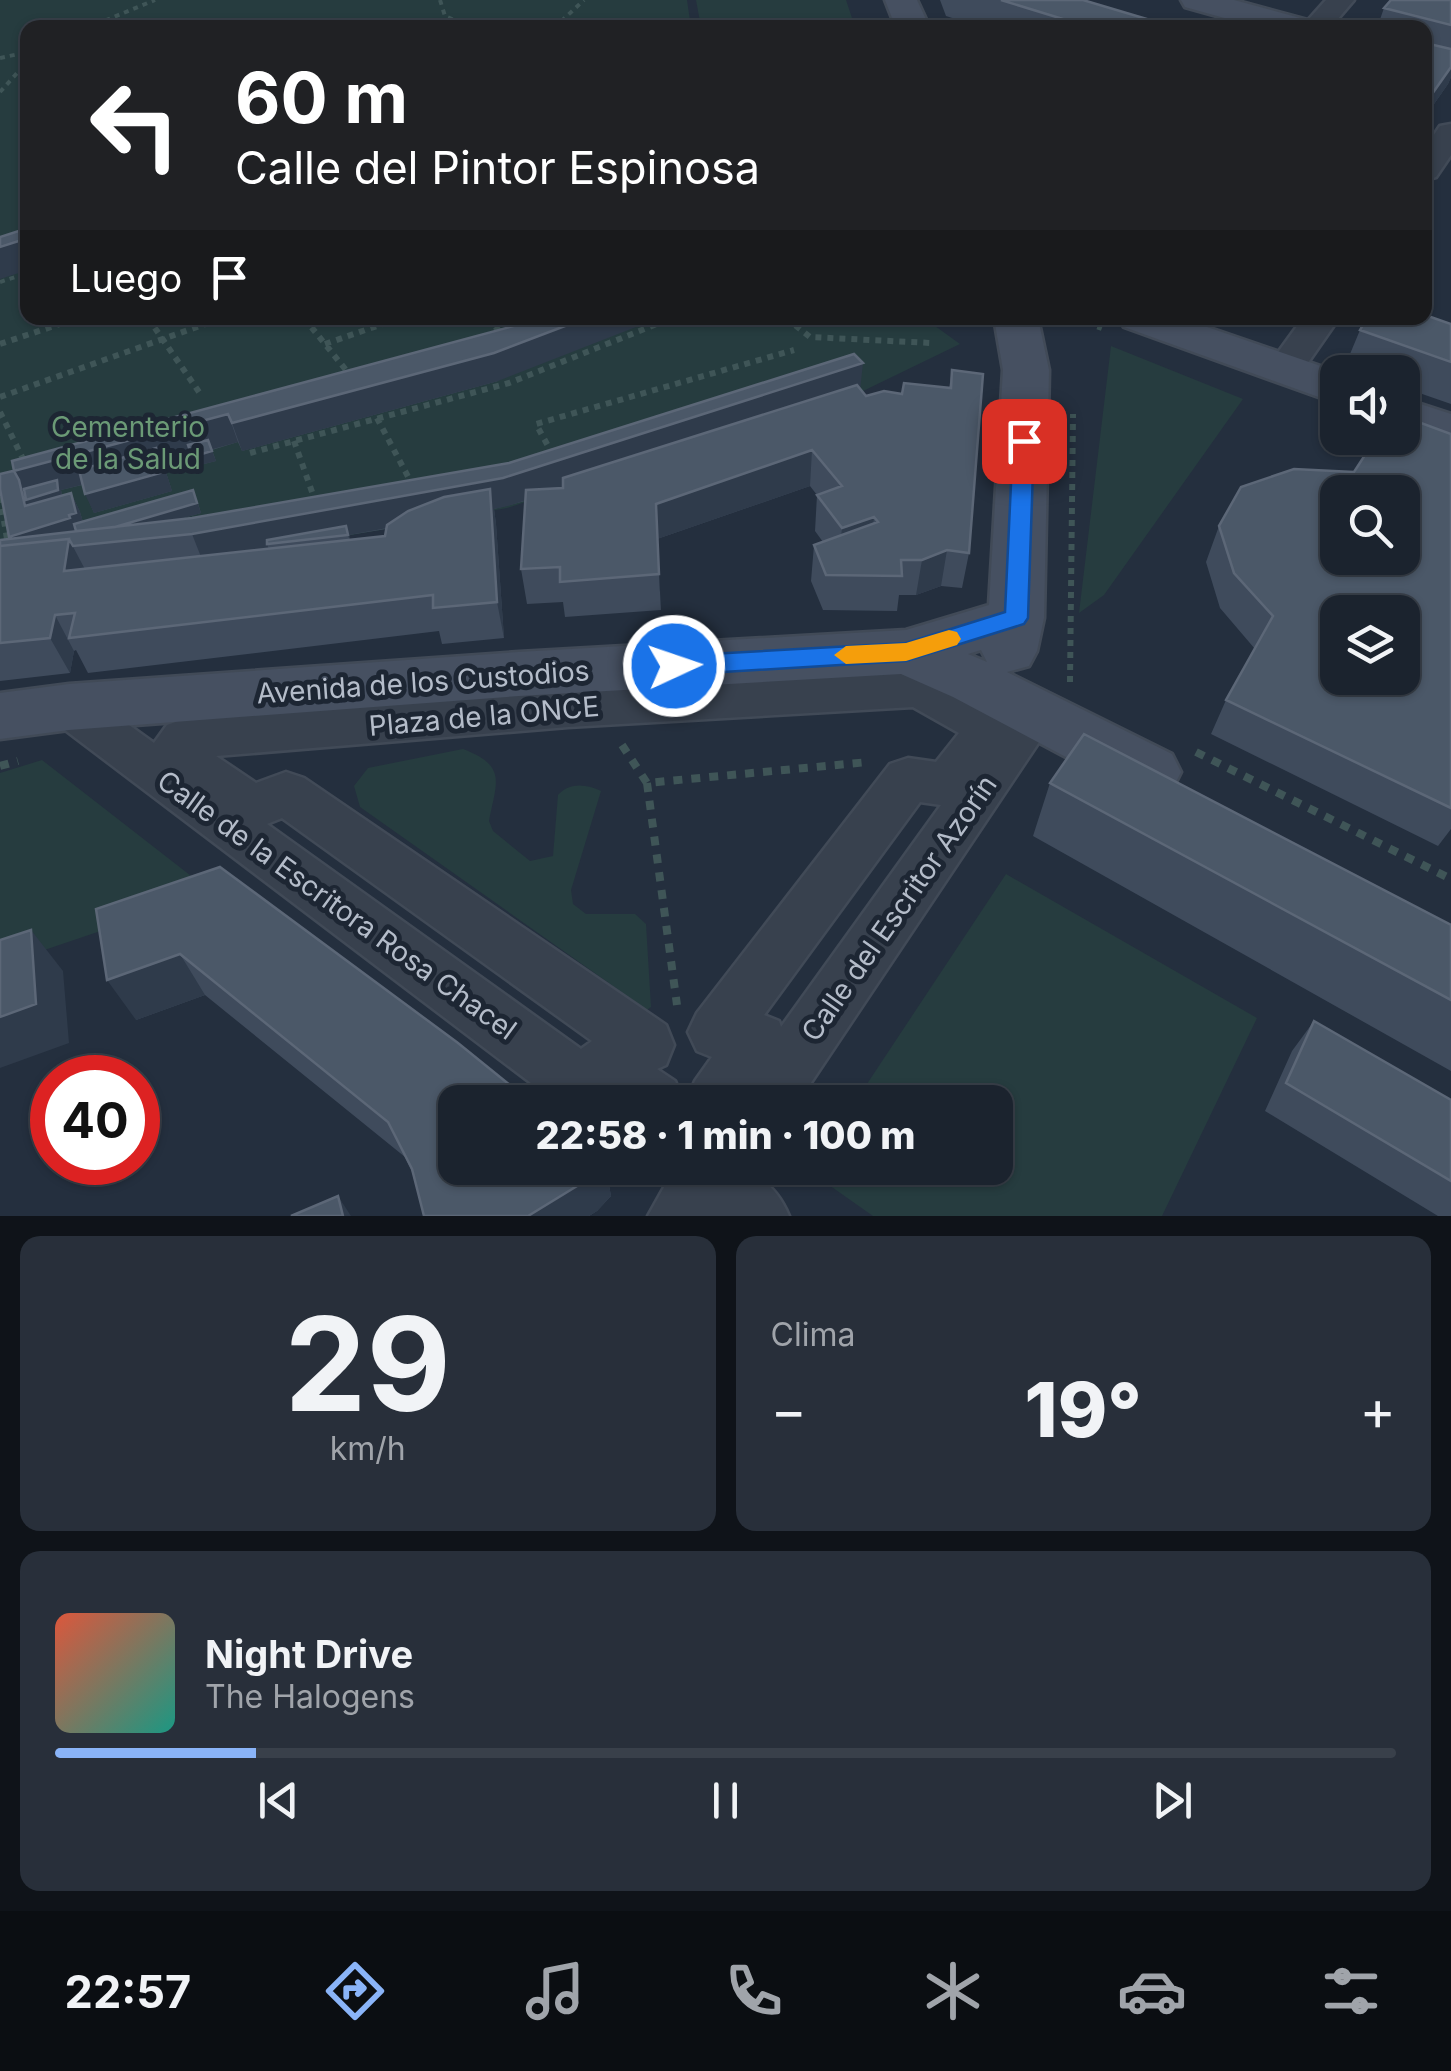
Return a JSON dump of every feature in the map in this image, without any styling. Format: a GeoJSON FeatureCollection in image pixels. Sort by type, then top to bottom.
{"type":"FeatureCollection","features":[{"type":"Feature","properties":{"kind":"street"},"geometry":{"type":"LineString","coordinates":[[1198,0],[1270,20]]}},
{"type":"Feature","properties":{"kind":"street"},"geometry":{"type":"LineString","coordinates":[[1321,20],[1340,0]]}},
{"type":"Feature","properties":{"kind":"street"},"geometry":{"type":"LineString","coordinates":[[1432,160],[1451,133]]}},
{"type":"Feature","properties":{"kind":"street"},"geometry":{"type":"LineString","coordinates":[[1017,325],[1026,370],[1016,618],[1007,660],[1034,712]]}},
{"type":"Feature","properties":{"kind":"street"},"geometry":{"type":"LineString","coordinates":[[1160,325],[1320,381]]}},
{"type":"Feature","properties":{"kind":"street"},"geometry":{"type":"LineString","coordinates":[[1285,368],[1316,325]]}},
{"type":"Feature","properties":{"kind":"street"},"geometry":{"type":"LineString","coordinates":[[1420,420],[1451,432]]}},
{"type":"Feature","properties":{"kind":"street","name":"Avenida de los Custodios"},"geometry":{"type":"LineString","coordinates":[[0,716],[69,707],[519,674],[906,652],[1016,618]]}},
{"type":"Feature","properties":{"kind":"street","name":"Avenida de los Custodios"},"geometry":{"type":"LineString","coordinates":[[906,652],[1034,712],[1199,775]]}},
{"type":"Feature","properties":{"kind":"street","name":"Plaza de la ONCE"},"geometry":{"type":"LineString","coordinates":[[630,1085],[603,1066],[645,1045],[286,793],[251,808],[177,755],[177,746],[184,739],[568,708],[918,688],[979,719],[984,737],[948,785],[908,779],[718,1032],[758,1040],[728,1085]]}},
{"type":"Feature","properties":{"kind":"street","name":"Calle de la Escritora Rosa Chacel"},"geometry":{"type":"LineString","coordinates":[[69,707],[581,1085]]}},
{"type":"Feature","properties":{"kind":"street","name":"Calle del Escritor Azorín"},"geometry":{"type":"LineString","coordinates":[[774,1085],[1034,712]]}},
{"type":"Feature","properties":{"kind":"street"},"geometry":{"type":"LineString","coordinates":[[703,1185],[757,1216]]}},
{"type":"Feature","properties":{"kind":"path"},"geometry":{"type":"LineString","coordinates":[[106,20],[155,0]]}},
{"type":"Feature","properties":{"kind":"path"},"geometry":{"type":"LineString","coordinates":[[440,0],[445,16],[454,20]]}},
{"type":"Feature","properties":{"kind":"path"},"geometry":{"type":"LineString","coordinates":[[563,20],[584,0]]}},
{"type":"Feature","properties":{"kind":"path"},"geometry":{"type":"LineString","coordinates":[[0,92],[20,70]]}},
{"type":"Feature","properties":{"kind":"path"},"geometry":{"type":"LineString","coordinates":[[0,344],[57,325]]}},
{"type":"Feature","properties":{"kind":"path"},"geometry":{"type":"LineString","coordinates":[[153,325],[199,392]]}},
{"type":"Feature","properties":{"kind":"path"},"geometry":{"type":"LineString","coordinates":[[0,397],[202,325]]}},
{"type":"Feature","properties":{"kind":"path"},"geometry":{"type":"LineString","coordinates":[[310,325],[353,380]]}},
{"type":"Feature","properties":{"kind":"path"},"geometry":{"type":"LineString","coordinates":[[325,344],[380,325]]}},
{"type":"Feature","properties":{"kind":"path"},"geometry":{"type":"LineString","coordinates":[[494,325],[507,338]]}},
{"type":"Feature","properties":{"kind":"path"},"geometry":{"type":"LineString","coordinates":[[250,453],[508,383],[654,325]]}},
{"type":"Feature","properties":{"kind":"path"},"geometry":{"type":"LineString","coordinates":[[795,325],[810,337],[931,344]]}},
{"type":"Feature","properties":{"kind":"path"},"geometry":{"type":"LineString","coordinates":[[561,469],[536,424],[794,350]]}},
{"type":"Feature","properties":{"kind":"path"},"geometry":{"type":"LineString","coordinates":[[0,412],[35,482]]}},
{"type":"Feature","properties":{"kind":"path"},"geometry":{"type":"LineString","coordinates":[[377,418],[421,501]]}},
{"type":"Feature","properties":{"kind":"path"},"geometry":{"type":"LineString","coordinates":[[294,441],[321,518]]}},
{"type":"Feature","properties":{"kind":"path"},"geometry":{"type":"LineString","coordinates":[[0,497],[11,562]]}},
{"type":"Feature","properties":{"kind":"path"},"geometry":{"type":"LineString","coordinates":[[0,554],[9,551]]}},
{"type":"Feature","properties":{"kind":"path"},"geometry":{"type":"LineString","coordinates":[[616,737],[647,783],[679,1016]]}},
{"type":"Feature","properties":{"kind":"path"},"geometry":{"type":"LineString","coordinates":[[647,783],[877,761]]}},
{"type":"Feature","properties":{"kind":"path"},"geometry":{"type":"LineString","coordinates":[[1199,775],[1451,880]]}},
{"type":"Feature","properties":{"kind":"green space"},"geometry":{"type":"Polygon","coordinates":[[[0,0],[687,0],[690,20],[20,20],[20,249],[0,255],[0,0]]]}},
{"type":"Feature","properties":{"kind":"green space"},"geometry":{"type":"Polygon","coordinates":[[[696,0],[846,0],[853,20],[700,20],[696,0]]]}},
{"type":"Feature","properties":{"kind":"green space","name":"Cementerio de la Salud"},"geometry":{"type":"Polygon","coordinates":[[[20,264],[20,325],[934,325],[960,344],[861,392],[507,508],[203,561],[0,583],[0,271],[20,264]]]}},
{"type":"Feature","properties":{"kind":"green space"},"geometry":{"type":"Polygon","coordinates":[[[1111,346],[1243,399],[1104,595],[1079,613],[1111,346]]]}},
{"type":"Feature","properties":{"kind":"green space"},"geometry":{"type":"Polygon","coordinates":[[[463,749],[487,762],[496,777],[489,821],[493,831],[530,861],[553,856],[558,795],[578,786],[601,791],[571,890],[573,904],[586,914],[635,914],[646,924],[651,1007],[647,1010],[360,807],[354,786],[368,768],[463,749]]]}},
{"type":"Feature","properties":{"kind":"green space"},"geometry":{"type":"Polygon","coordinates":[[[42,760],[213,893],[0,965],[0,773],[42,760]]]}},
{"type":"Feature","properties":{"kind":"green space"},"geometry":{"type":"Polygon","coordinates":[[[1006,874],[1257,1018],[1162,1216],[873,1216],[829,1185],[1013,1185],[1013,1085],[866,1085],[1006,874]]]}},
{"type":"Feature","properties":{"kind":"building"},"geometry":{"type":"Polygon","coordinates":[[[1001,0],[1083,0],[1150,20],[1066,20],[1001,0]]]}},
{"type":"Feature","properties":{"kind":"building"},"geometry":{"type":"Polygon","coordinates":[[[1391,0],[1451,0],[1451,25],[1432,20],[1384,8],[1391,0]]]}},
{"type":"Feature","properties":{"kind":"building"},"geometry":{"type":"Polygon","coordinates":[[[1432,45],[1451,49],[1451,67],[1432,94],[1432,45]]]}},
{"type":"Feature","properties":{"kind":"building"},"geometry":{"type":"Polygon","coordinates":[[[20,231],[20,241],[0,247],[0,237],[20,231]]]}},
{"type":"Feature","properties":{"kind":"building"},"geometry":{"type":"Polygon","coordinates":[[[1432,317],[1451,324],[1451,362],[1360,330],[1363,325],[1432,325],[1432,317]]]}},
{"type":"Feature","properties":{"kind":"building"},"geometry":{"type":"Polygon","coordinates":[[[517,325],[568,325],[494,353],[232,423],[228,414],[14,471],[12,461],[517,325]]]}},
{"type":"Feature","properties":{"kind":"building"},"geometry":{"type":"Polygon","coordinates":[[[854,354],[863,363],[503,478],[192,534],[73,546],[69,539],[0,546],[0,540],[192,518],[509,463],[854,354]]]}},
{"type":"Feature","properties":{"kind":"building"},"geometry":{"type":"Polygon","coordinates":[[[952,370],[983,374],[969,553],[947,550],[922,560],[901,560],[902,576],[826,575],[814,545],[878,522],[874,517],[842,528],[817,495],[842,486],[812,450],[656,504],[659,574],[560,582],[560,567],[521,569],[526,490],[563,488],[563,478],[857,385],[866,396],[884,391],[902,394],[904,383],[951,388],[952,370]]]}},
{"type":"Feature","properties":{"kind":"building"},"geometry":{"type":"Polygon","coordinates":[[[1420,423],[1451,434],[1451,808],[1226,700],[1273,616],[1234,573],[1219,526],[1241,487],[1294,469],[1354,472],[1365,455],[1420,455],[1420,423]]]}},
{"type":"Feature","properties":{"kind":"building"},"geometry":{"type":"Polygon","coordinates":[[[208,440],[212,451],[192,457],[188,445],[208,440]]]}},
{"type":"Feature","properties":{"kind":"building"},"geometry":{"type":"Polygon","coordinates":[[[156,448],[164,472],[85,494],[79,470],[156,448]]]}},
{"type":"Feature","properties":{"kind":"building"},"geometry":{"type":"Polygon","coordinates":[[[17,470],[14,471],[25,506],[71,493],[76,513],[9,537],[0,474],[17,470]]]}},
{"type":"Feature","properties":{"kind":"building"},"geometry":{"type":"Polygon","coordinates":[[[57,480],[58,490],[26,500],[24,489],[57,480]]]}},
{"type":"Feature","properties":{"kind":"building"},"geometry":{"type":"Polygon","coordinates":[[[490,489],[497,602],[433,608],[433,595],[69,638],[75,613],[55,615],[50,638],[0,643],[0,546],[69,539],[64,571],[385,536],[387,525],[408,511],[444,497],[490,489]]]}},
{"type":"Feature","properties":{"kind":"building"},"geometry":{"type":"Polygon","coordinates":[[[193,490],[197,503],[115,527],[76,531],[74,524],[193,490]]]}},
{"type":"Feature","properties":{"kind":"building"},"geometry":{"type":"Polygon","coordinates":[[[346,526],[348,535],[267,544],[267,540],[346,526]]]}},
{"type":"Feature","properties":{"kind":"building"},"geometry":{"type":"Polygon","coordinates":[[[1084,734],[1451,925],[1451,1000],[1050,783],[1084,734]]]}},
{"type":"Feature","properties":{"kind":"building"},"geometry":{"type":"Polygon","coordinates":[[[220,867],[510,1085],[438,1085],[438,1185],[579,1185],[528,1216],[424,1216],[412,1169],[388,1122],[180,954],[107,980],[96,909],[220,867]]]}},
{"type":"Feature","properties":{"kind":"building"},"geometry":{"type":"Polygon","coordinates":[[[31,930],[36,1004],[0,1017],[0,940],[31,930]]]}},
{"type":"Feature","properties":{"kind":"building"},"geometry":{"type":"Polygon","coordinates":[[[1314,1021],[1451,1100],[1451,1181],[1286,1083],[1314,1021]]]}},
{"type":"Feature","properties":{"kind":"building"},"geometry":{"type":"Polygon","coordinates":[[[338,1196],[343,1216],[291,1216],[338,1196]]]}},
{"type":"Feature","properties":{"kind":"slow traffic"},"geometry":{"type":"LineString","coordinates":[[846,655],[906,652],[949,639]]}},
{"type":"Feature","properties":{"kind":"route"},"geometry":{"type":"LineString","coordinates":[[674,666],[906,652],[1016,618],[1024,441]]}}]}
